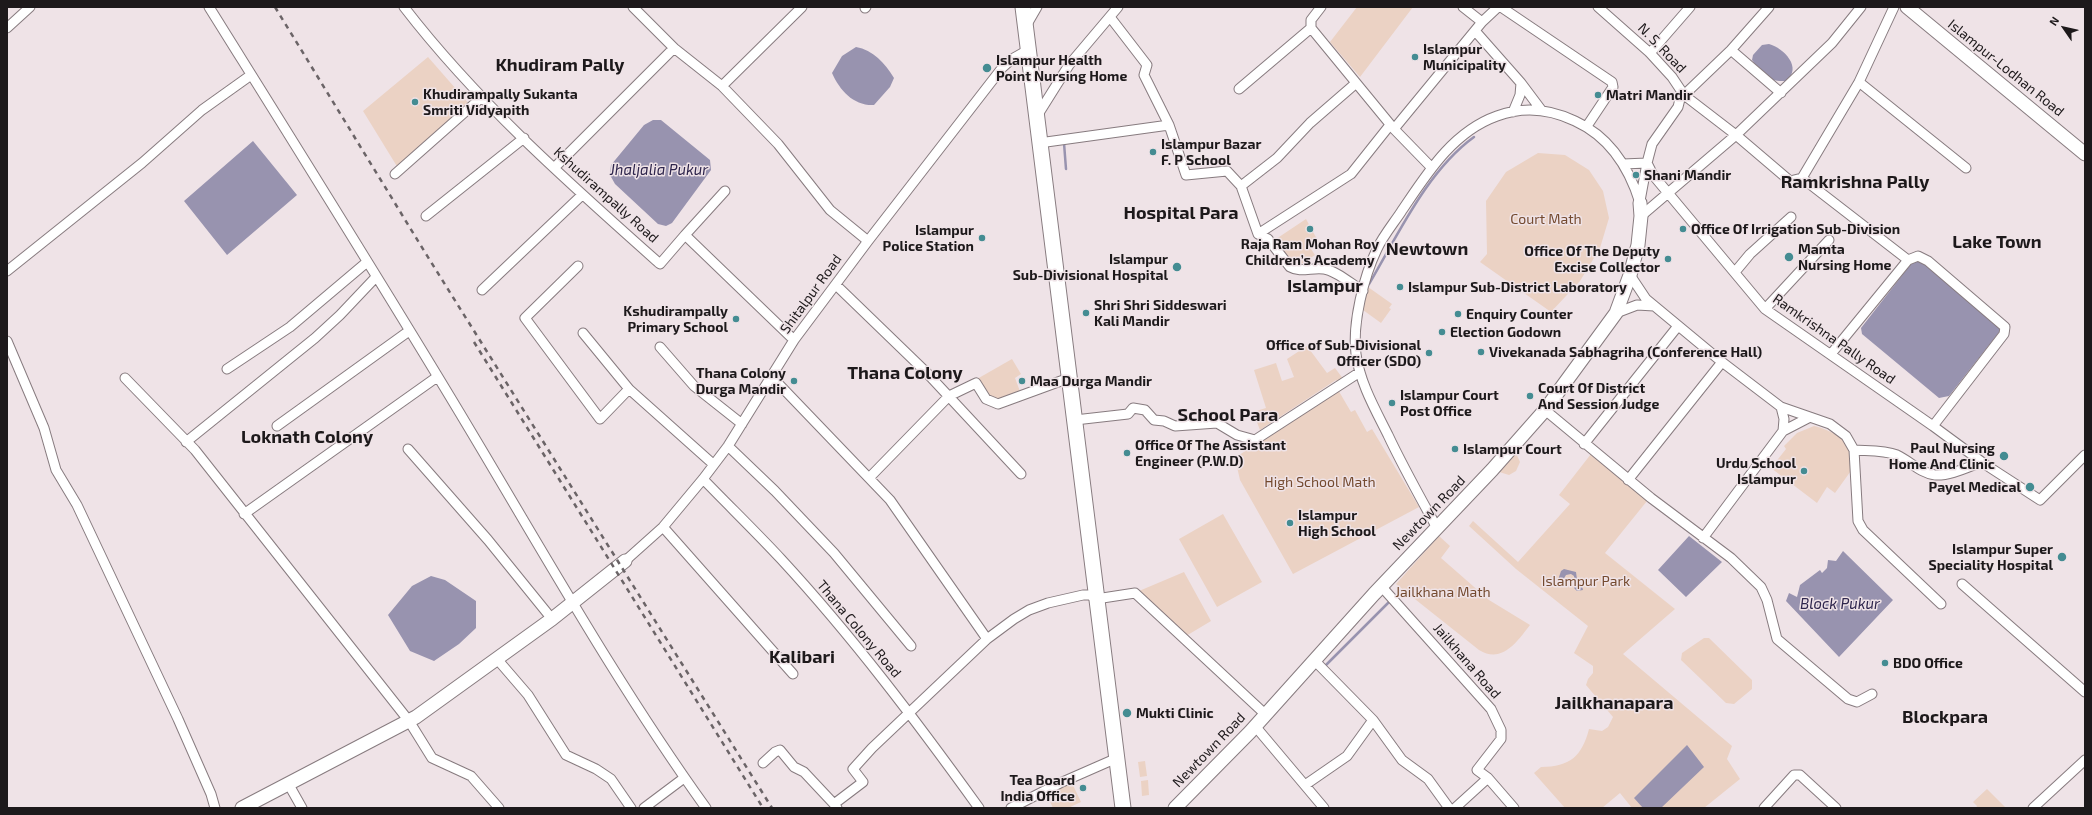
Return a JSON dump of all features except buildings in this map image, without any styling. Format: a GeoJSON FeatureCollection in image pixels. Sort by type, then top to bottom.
{"type":"FeatureCollection","features":[{"type":"Feature","properties":{"kind":"main road"},"geometry":{"type":"LineString","coordinates":[[1023,7],[1123,808]]}},
{"type":"Feature","properties":{"kind":"street"},"geometry":{"type":"LineString","coordinates":[[7,28],[30,7]]}},
{"type":"Feature","properties":{"kind":"street"},"geometry":{"type":"LineString","coordinates":[[209,7],[437,376],[573,603],[684,778],[706,808]]}},
{"type":"Feature","properties":{"kind":"street","name":"Kshudirampally Road"},"geometry":{"type":"LineString","coordinates":[[404,7],[423,32],[482,97],[582,195],[660,264],[685,234]]}},
{"type":"Feature","properties":{"kind":"street"},"geometry":{"type":"LineString","coordinates":[[633,7],[674,48],[722,86],[778,144],[830,210],[868,241]]}},
{"type":"Feature","properties":{"kind":"street"},"geometry":{"type":"LineString","coordinates":[[722,86],[802,7]]}},
{"type":"Feature","properties":{"kind":"street"},"geometry":{"type":"LineString","coordinates":[[1026,26],[1037,7]]}},
{"type":"Feature","properties":{"kind":"street"},"geometry":{"type":"LineString","coordinates":[[1036,117],[1069,65],[1118,7]]}},
{"type":"Feature","properties":{"kind":"street"},"geometry":{"type":"LineString","coordinates":[[1321,7],[1311,20],[1311,28],[1355,84],[1392,127],[1431,167]]}},
{"type":"Feature","properties":{"kind":"street"},"geometry":{"type":"LineString","coordinates":[[1463,7],[1482,22]]}},
{"type":"Feature","properties":{"kind":"street"},"geometry":{"type":"LineString","coordinates":[[1258,234],[1351,174],[1476,32],[1482,22],[1498,7]]}},
{"type":"Feature","properties":{"kind":"street"},"geometry":{"type":"LineString","coordinates":[[1501,7],[1612,82],[1613,87],[1587,126]]}},
{"type":"Feature","properties":{"kind":"street","name":"N. S. Road"},"geometry":{"type":"LineString","coordinates":[[1598,7],[1650,53],[1683,93],[1736,135],[1790,181],[1802,178]]}},
{"type":"Feature","properties":{"kind":"street"},"geometry":{"type":"LineString","coordinates":[[1650,53],[1690,7]]}},
{"type":"Feature","properties":{"kind":"street"},"geometry":{"type":"LineString","coordinates":[[1640,203],[1646,163],[1652,144],[1678,107],[1683,93],[1731,50],[1769,7]]}},
{"type":"Feature","properties":{"kind":"street"},"geometry":{"type":"LineString","coordinates":[[1641,216],[1736,135],[1781,93],[1832,43],[1861,7]]}},
{"type":"Feature","properties":{"kind":"street"},"geometry":{"type":"LineString","coordinates":[[1894,7],[1859,82],[1802,178],[1908,260]]}},
{"type":"Feature","properties":{"kind":"street","name":"Islampur-Lodhan Road"},"geometry":{"type":"LineString","coordinates":[[1906,7],[2085,154]]}},
{"type":"Feature","properties":{"kind":"street"},"geometry":{"type":"LineString","coordinates":[[1110,17],[1146,66],[1144,75],[1169,125],[1186,175],[1227,171],[1241,186],[1258,234],[1268,239],[1290,267],[1294,269],[1318,268],[1329,270],[1363,291]]}},
{"type":"Feature","properties":{"kind":"street"},"geometry":{"type":"LineString","coordinates":[[1239,89],[1311,28]]}},
{"type":"Feature","properties":{"kind":"street"},"geometry":{"type":"LineString","coordinates":[[1476,32],[1521,83],[1542,110]]}},
{"type":"Feature","properties":{"kind":"street"},"geometry":{"type":"LineString","coordinates":[[554,168],[674,48]]}},
{"type":"Feature","properties":{"kind":"street","name":"Shitalpur Road"},"geometry":{"type":"LineString","coordinates":[[625,562],[663,527],[703,479],[728,446],[794,340],[868,241],[1002,68],[1012,59],[1028,50]]}},
{"type":"Feature","properties":{"kind":"street"},"geometry":{"type":"LineString","coordinates":[[1731,50],[1781,93]]}},
{"type":"Feature","properties":{"kind":"street"},"geometry":{"type":"LineString","coordinates":[[7,271],[142,163],[202,110],[251,74]]}},
{"type":"Feature","properties":{"kind":"street"},"geometry":{"type":"LineString","coordinates":[[1859,82],[1966,168]]}},
{"type":"Feature","properties":{"kind":"street"},"geometry":{"type":"LineString","coordinates":[[1513,112],[1520,95],[1521,83]]}},
{"type":"Feature","properties":{"kind":"street"},"geometry":{"type":"LineString","coordinates":[[1241,186],[1277,158],[1310,123],[1355,84]]}},
{"type":"Feature","properties":{"kind":"street"},"geometry":{"type":"LineString","coordinates":[[396,174],[482,97]]}},
{"type":"Feature","properties":{"kind":"street"},"geometry":{"type":"LineString","coordinates":[[1437,528],[1372,405],[1360,372],[1356,353],[1356,327],[1363,291],[1377,248],[1431,167],[1454,144],[1472,129],[1496,116],[1513,112],[1542,110],[1559,114],[1587,126],[1605,139],[1623,164],[1633,180],[1640,203]]}},
{"type":"Feature","properties":{"kind":"street"},"geometry":{"type":"LineString","coordinates":[[1039,143],[1169,125]]}},
{"type":"Feature","properties":{"kind":"street"},"geometry":{"type":"LineString","coordinates":[[426,216],[524,138]]}},
{"type":"Feature","properties":{"kind":"street"},"geometry":{"type":"LineString","coordinates":[[1623,164],[1646,163]]}},
{"type":"Feature","properties":{"kind":"street","name":"Ramkrishna Pally Road"},"geometry":{"type":"LineString","coordinates":[[1646,163],[1653,175],[1765,309],[1831,354],[1982,462],[2040,500],[2085,455]]}},
{"type":"Feature","properties":{"kind":"street"},"geometry":{"type":"LineString","coordinates":[[725,190],[685,234],[794,340]]}},
{"type":"Feature","properties":{"kind":"street"},"geometry":{"type":"LineString","coordinates":[[482,290],[582,195]]}},
{"type":"Feature","properties":{"kind":"street","name":"Newtown Road"},"geometry":{"type":"LineString","coordinates":[[1175,808],[1255,726],[1381,586],[1437,528],[1545,410],[1616,313],[1630,275],[1638,245],[1641,216],[1640,203]]}},
{"type":"Feature","properties":{"kind":"street"},"geometry":{"type":"LineString","coordinates":[[1734,272],[1750,254],[1791,217]]}},
{"type":"Feature","properties":{"kind":"street"},"geometry":{"type":"LineString","coordinates":[[1765,309],[1829,240]]}},
{"type":"Feature","properties":{"kind":"street"},"geometry":{"type":"LineString","coordinates":[[1831,354],[1908,260],[1918,256],[1928,261],[2005,327],[2004,334],[1933,426]]}},
{"type":"Feature","properties":{"kind":"street"},"geometry":{"type":"LineString","coordinates":[[227,369],[290,327],[367,262]]}},
{"type":"Feature","properties":{"kind":"street"},"geometry":{"type":"LineString","coordinates":[[578,266],[526,318],[600,420],[629,388]]}},
{"type":"Feature","properties":{"kind":"street"},"geometry":{"type":"LineString","coordinates":[[1630,275],[1646,299],[1654,306],[1722,362],[1782,407],[1830,424],[1846,436],[1854,450],[1858,521],[1863,530],[1941,604]]}},
{"type":"Feature","properties":{"kind":"street"},"geometry":{"type":"LineString","coordinates":[[186,442],[325,329],[376,277]]}},
{"type":"Feature","properties":{"kind":"street"},"geometry":{"type":"LineString","coordinates":[[836,285],[949,396],[1021,474]]}},
{"type":"Feature","properties":{"kind":"street"},"geometry":{"type":"LineString","coordinates":[[1616,313],[1637,305],[1654,306]]}},
{"type":"Feature","properties":{"kind":"street"},"geometry":{"type":"LineString","coordinates":[[1584,444],[1678,326]]}},
{"type":"Feature","properties":{"kind":"street"},"geometry":{"type":"LineString","coordinates":[[277,426],[409,331]]}},
{"type":"Feature","properties":{"kind":"street"},"geometry":{"type":"LineString","coordinates":[[583,333],[629,388],[713,464]]}},
{"type":"Feature","properties":{"kind":"street"},"geometry":{"type":"LineString","coordinates":[[7,341],[44,428],[56,470],[77,505],[178,719],[211,794],[215,808]]}},
{"type":"Feature","properties":{"kind":"street"},"geometry":{"type":"LineString","coordinates":[[660,347],[694,386],[742,424]]}},
{"type":"Feature","properties":{"kind":"street"},"geometry":{"type":"LineString","coordinates":[[1628,480],[1722,362]]}},
{"type":"Feature","properties":{"kind":"street"},"geometry":{"type":"LineString","coordinates":[[1075,420],[1128,414],[1133,408],[1146,410],[1154,420],[1164,421],[1175,426],[1217,424],[1237,435],[1255,440],[1360,372]]}},
{"type":"Feature","properties":{"kind":"street"},"geometry":{"type":"LineString","coordinates":[[244,514],[437,376]]}},
{"type":"Feature","properties":{"kind":"street"},"geometry":{"type":"LineString","coordinates":[[772,377],[890,500],[987,639]]}},
{"type":"Feature","properties":{"kind":"street"},"geometry":{"type":"LineString","coordinates":[[125,378],[186,442],[409,721],[432,758],[471,776],[499,808]]}},
{"type":"Feature","properties":{"kind":"street"},"geometry":{"type":"LineString","coordinates":[[869,478],[949,396],[976,383],[986,399],[998,404],[1069,378]]}},
{"type":"Feature","properties":{"kind":"street"},"geometry":{"type":"LineString","coordinates":[[1782,407],[1784,419],[1783,431]]}},
{"type":"Feature","properties":{"kind":"street"},"geometry":{"type":"LineString","coordinates":[[1545,410],[1628,480],[1730,558],[1761,587],[1767,600],[1777,639],[1848,699],[1857,702],[1872,694]]}},
{"type":"Feature","properties":{"kind":"street"},"geometry":{"type":"LineString","coordinates":[[1704,538],[1783,431],[1810,418]]}},
{"type":"Feature","properties":{"kind":"street"},"geometry":{"type":"LineString","coordinates":[[728,446],[775,491],[834,553],[911,646]]}},
{"type":"Feature","properties":{"kind":"street"},"geometry":{"type":"LineString","coordinates":[[408,449],[488,540],[552,619]]}},
{"type":"Feature","properties":{"kind":"street"},"geometry":{"type":"LineString","coordinates":[[1854,450],[1875,451],[1896,455],[1924,472],[1935,475],[1951,473],[1982,462]]}},
{"type":"Feature","properties":{"kind":"street","name":"Thana Colony Road"},"geometry":{"type":"LineString","coordinates":[[703,479],[782,559],[911,714],[979,808]]}},
{"type":"Feature","properties":{"kind":"street"},"geometry":{"type":"LineString","coordinates":[[663,527],[793,674]]}},
{"type":"Feature","properties":{"kind":"street"},"geometry":{"type":"LineString","coordinates":[[242,808],[289,785],[409,721],[552,619],[625,562]]}},
{"type":"Feature","properties":{"kind":"street"},"geometry":{"type":"LineString","coordinates":[[1962,584],[2085,692]]}},
{"type":"Feature","properties":{"kind":"street","name":"Jailkhana Road"},"geometry":{"type":"LineString","coordinates":[[1381,586],[1491,709],[1501,730],[1501,739],[1477,770],[1488,778]]}},
{"type":"Feature","properties":{"kind":"street"},"geometry":{"type":"LineString","coordinates":[[763,763],[775,752],[780,750],[794,767],[804,772],[835,806],[863,782],[853,769],[872,748],[911,714],[987,639],[1024,613],[1048,603],[1083,595],[1090,595],[1096,599],[1135,593],[1265,714]]}},
{"type":"Feature","properties":{"kind":"street"},"geometry":{"type":"LineString","coordinates":[[497,659],[528,695],[566,755],[596,769],[610,779],[631,808]]}},
{"type":"Feature","properties":{"kind":"street"},"geometry":{"type":"LineString","coordinates":[[1314,660],[1373,720],[1402,760],[1428,779],[1449,808]]}},
{"type":"Feature","properties":{"kind":"street"},"geometry":{"type":"LineString","coordinates":[[1305,785],[1347,756],[1373,720]]}},
{"type":"Feature","properties":{"kind":"street"},"geometry":{"type":"LineString","coordinates":[[1255,726],[1324,808]]}},
{"type":"Feature","properties":{"kind":"street"},"geometry":{"type":"LineString","coordinates":[[1011,808],[1060,783],[1117,758]]}},
{"type":"Feature","properties":{"kind":"street"},"geometry":{"type":"LineString","coordinates":[[2033,808],[2085,760]]}},
{"type":"Feature","properties":{"kind":"street"},"geometry":{"type":"LineString","coordinates":[[1764,808],[1794,775],[1800,774],[1836,808]]}},
{"type":"Feature","properties":{"kind":"street"},"geometry":{"type":"LineString","coordinates":[[644,808],[684,778]]}},
{"type":"Feature","properties":{"kind":"street"},"geometry":{"type":"LineString","coordinates":[[1455,808],[1488,778],[1514,808]]}},
{"type":"Feature","properties":{"kind":"street"},"geometry":{"type":"LineString","coordinates":[[289,785],[302,808]]}},
{"type":"Feature","properties":{"kind":"green space"},"geometry":{"type":"Polygon","coordinates":[[[1357,7],[1413,7],[1360,77],[1330,42],[1357,7]]]}},
{"type":"Feature","properties":{"kind":"green space","name":"Khudirampally Sukanta Smriti Vidyapith"},"geometry":{"type":"Polygon","coordinates":[[[428,57],[470,105],[398,168],[363,111],[428,57]]]}},
{"type":"Feature","properties":{"kind":"green space","name":"Court Math"},"geometry":{"type":"Polygon","coordinates":[[[1538,153],[1565,155],[1589,170],[1603,191],[1609,218],[1600,248],[1580,281],[1551,312],[1480,262],[1487,254],[1486,201],[1506,172],[1538,153]]]}},
{"type":"Feature","properties":{"kind":"green space"},"geometry":{"type":"Polygon","coordinates":[[[1306,219],[1318,241],[1309,246],[1315,255],[1300,265],[1294,266],[1273,241],[1306,219]]]}},
{"type":"Feature","properties":{"kind":"green space"},"geometry":{"type":"Polygon","coordinates":[[[1368,287],[1392,304],[1389,308],[1391,309],[1381,323],[1363,310],[1368,287]]]}},
{"type":"Feature","properties":{"kind":"green space"},"geometry":{"type":"Polygon","coordinates":[[[1307,346],[1327,373],[1335,368],[1344,380],[1338,383],[1336,380],[1260,430],[1253,412],[1266,408],[1254,370],[1276,363],[1282,381],[1294,377],[1287,359],[1307,346]]]}},
{"type":"Feature","properties":{"kind":"green space"},"geometry":{"type":"Polygon","coordinates":[[[1012,359],[1021,374],[1015,378],[1021,394],[1005,400],[992,400],[977,379],[1012,359]]]}},
{"type":"Feature","properties":{"kind":"green space","name":"High School Math"},"geometry":{"type":"Polygon","coordinates":[[[1337,388],[1351,412],[1355,410],[1367,432],[1372,429],[1419,507],[1293,574],[1240,480],[1235,458],[1337,388]]]}},
{"type":"Feature","properties":{"kind":"green space","name":"Urdu School Islampur"},"geometry":{"type":"Polygon","coordinates":[[[1814,426],[1829,431],[1844,440],[1851,451],[1853,468],[1835,493],[1827,487],[1817,503],[1771,468],[1786,449],[1784,446],[1797,433],[1814,426]]]}},
{"type":"Feature","properties":{"kind":"green space"},"geometry":{"type":"Polygon","coordinates":[[[1515,451],[1520,462],[1516,471],[1509,475],[1496,471],[1515,451]]]}},
{"type":"Feature","properties":{"kind":"green space","name":"Islampur Park"},"geometry":{"type":"Polygon","coordinates":[[[1591,454],[1647,501],[1605,553],[1675,609],[1623,654],[1732,746],[1727,759],[1740,779],[1704,808],[1632,808],[1620,793],[1602,808],[1565,808],[1534,773],[1541,767],[1560,765],[1573,758],[1583,746],[1589,729],[1602,731],[1608,727],[1613,717],[1586,685],[1588,679],[1593,673],[1593,666],[1574,653],[1588,626],[1516,569],[1469,526],[1473,521],[1518,562],[1570,504],[1559,495],[1591,454]]]}},
{"type":"Feature","properties":{"kind":"green space"},"geometry":{"type":"Polygon","coordinates":[[[1223,514],[1262,582],[1217,607],[1179,539],[1223,514]]]}},
{"type":"Feature","properties":{"kind":"green space","name":"Jailkhana Math"},"geometry":{"type":"Polygon","coordinates":[[[1439,536],[1450,546],[1441,558],[1489,600],[1530,625],[1514,644],[1502,653],[1487,654],[1479,650],[1396,584],[1439,536]]]}},
{"type":"Feature","properties":{"kind":"green space"},"geometry":{"type":"Polygon","coordinates":[[[1184,572],[1211,621],[1186,636],[1139,591],[1184,572]]]}},
{"type":"Feature","properties":{"kind":"green space"},"geometry":{"type":"Polygon","coordinates":[[[1704,638],[1709,638],[1752,680],[1752,689],[1734,704],[1726,703],[1681,660],[1682,653],[1704,638]]]}},
{"type":"Feature","properties":{"kind":"green space"},"geometry":{"type":"Polygon","coordinates":[[[1145,761],[1147,776],[1140,777],[1138,762],[1145,761]]]}},
{"type":"Feature","properties":{"kind":"green space"},"geometry":{"type":"Polygon","coordinates":[[[1148,780],[1149,795],[1142,796],[1141,781],[1148,780]]]}},
{"type":"Feature","properties":{"kind":"green space"},"geometry":{"type":"Polygon","coordinates":[[[1071,781],[1081,802],[1068,808],[1053,808],[1046,793],[1071,781]]]}},
{"type":"Feature","properties":{"kind":"green space"},"geometry":{"type":"Polygon","coordinates":[[[1987,789],[2006,808],[1976,808],[1977,806],[1973,802],[1987,789]]]}},
{"type":"Feature","properties":{"kind":"water"},"geometry":{"type":"Polygon","coordinates":[[[1769,44],[1775,46],[1790,59],[1793,70],[1791,76],[1786,81],[1774,80],[1766,76],[1752,60],[1753,55],[1762,45],[1769,44]]]}},
{"type":"Feature","properties":{"kind":"water"},"geometry":{"type":"Polygon","coordinates":[[[856,47],[868,51],[878,58],[887,67],[894,78],[890,87],[874,105],[860,103],[848,96],[839,86],[832,73],[842,56],[856,47]]]}},
{"type":"Feature","properties":{"kind":"water","name":"Jhaljalia Pukur"},"geometry":{"type":"Polygon","coordinates":[[[653,120],[661,120],[710,160],[711,170],[672,223],[666,226],[658,224],[615,184],[610,175],[611,165],[644,125],[653,120]]]}},
{"type":"Feature","properties":{"kind":"water"},"geometry":{"type":"Polygon","coordinates":[[[253,141],[297,195],[227,255],[184,201],[253,141]]]}},
{"type":"Feature","properties":{"kind":"water"},"geometry":{"type":"Polygon","coordinates":[[[1917,261],[1925,262],[1999,326],[2000,331],[1949,396],[1939,398],[1862,334],[1861,328],[1911,264],[1917,261]]]}},
{"type":"Feature","properties":{"kind":"water"},"geometry":{"type":"Polygon","coordinates":[[[1689,536],[1722,562],[1686,597],[1658,570],[1689,536]]]}},
{"type":"Feature","properties":{"kind":"water","name":"Block Pukur"},"geometry":{"type":"Polygon","coordinates":[[[1843,551],[1893,600],[1839,657],[1786,601],[1789,593],[1797,597],[1800,585],[1820,570],[1822,573],[1827,568],[1828,560],[1836,561],[1843,551]]]}},
{"type":"Feature","properties":{"kind":"water"},"geometry":{"type":"Polygon","coordinates":[[[1564,569],[1576,572],[1578,587],[1582,586],[1583,590],[1577,591],[1574,588],[1574,576],[1571,574],[1566,575],[1562,582],[1558,580],[1561,571],[1564,569]]]}},
{"type":"Feature","properties":{"kind":"water"},"geometry":{"type":"Polygon","coordinates":[[[431,576],[445,580],[476,601],[476,628],[459,644],[434,661],[410,651],[388,615],[412,586],[431,576]]]}},
{"type":"Feature","properties":{"kind":"water"},"geometry":{"type":"Polygon","coordinates":[[[1687,745],[1704,767],[1661,808],[1643,808],[1634,798],[1687,745]]]}},
{"type":"Feature","properties":{"kind":"waterway"},"geometry":{"type":"LineString","coordinates":[[1369,284],[1415,205],[1428,186],[1442,167],[1457,151],[1474,137]]}},
{"type":"Feature","properties":{"kind":"waterway"},"geometry":{"type":"LineString","coordinates":[[1064,143],[1066,169]]}},
{"type":"Feature","properties":{"kind":"waterway"},"geometry":{"type":"LineString","coordinates":[[1324,667],[1391,600]]}},
{"type":"Feature","properties":{"kind":"railway"},"geometry":{"type":"LineString","coordinates":[[275,7],[426,254],[772,808]]}},
{"type":"Feature","properties":{"kind":"railway"},"geometry":{"type":"LineString","coordinates":[[474,342],[763,808]]}},
{"type":"Feature","properties":{"kind":"place","name":"Islampur Municipality"},"geometry":{"type":"Point","coordinates":[1415,57]}},
{"type":"Feature","properties":{"kind":"place","name":"Islampur Health Point Nursing Home"},"geometry":{"type":"Point","coordinates":[987,68]}},
{"type":"Feature","properties":{"kind":"place","name":"Matri Mandir"},"geometry":{"type":"Point","coordinates":[1598,95]}},
{"type":"Feature","properties":{"kind":"place","name":"Khudirampally Sukanta Smriti Vidyapith"},"geometry":{"type":"Point","coordinates":[415,102]}},
{"type":"Feature","properties":{"kind":"place","name":"Islampur Bazar F. P School"},"geometry":{"type":"Point","coordinates":[1153,152]}},
{"type":"Feature","properties":{"kind":"place","name":"Shani Mandir"},"geometry":{"type":"Point","coordinates":[1636,175]}},
{"type":"Feature","properties":{"kind":"place","name":"Raja Ram Mohan Roy Children’s Academy"},"geometry":{"type":"Point","coordinates":[1310,229]}},
{"type":"Feature","properties":{"kind":"place","name":"Office Of Irrigation Sub-Division"},"geometry":{"type":"Point","coordinates":[1683,229]}},
{"type":"Feature","properties":{"kind":"place","name":"Islampur Police Station"},"geometry":{"type":"Point","coordinates":[982,238]}},
{"type":"Feature","properties":{"kind":"place","name":"Mamta Nursing Home"},"geometry":{"type":"Point","coordinates":[1789,257]}},
{"type":"Feature","properties":{"kind":"place","name":"Office Of The Deputy Excise Collector"},"geometry":{"type":"Point","coordinates":[1668,259]}},
{"type":"Feature","properties":{"kind":"place","name":"Islampur Sub-Divisional Hospital"},"geometry":{"type":"Point","coordinates":[1177,267]}},
{"type":"Feature","properties":{"kind":"place","name":"Islampur Sub-District Laboratory"},"geometry":{"type":"Point","coordinates":[1400,287]}},
{"type":"Feature","properties":{"kind":"place","name":"Shri Shri Siddeswari Kali Mandir"},"geometry":{"type":"Point","coordinates":[1086,313]}},
{"type":"Feature","properties":{"kind":"place","name":"Enquiry Counter"},"geometry":{"type":"Point","coordinates":[1458,314]}},
{"type":"Feature","properties":{"kind":"place","name":"Kshudirampally Primary School"},"geometry":{"type":"Point","coordinates":[736,319]}},
{"type":"Feature","properties":{"kind":"place","name":"Election Godown"},"geometry":{"type":"Point","coordinates":[1442,332]}},
{"type":"Feature","properties":{"kind":"place","name":"Vivekanada Sabhagriha (Conference Hall)"},"geometry":{"type":"Point","coordinates":[1481,352]}},
{"type":"Feature","properties":{"kind":"place","name":"Office of Sub-Divisional Officer (SDO)"},"geometry":{"type":"Point","coordinates":[1429,353]}},
{"type":"Feature","properties":{"kind":"place","name":"Thana Colony Durga Mandir"},"geometry":{"type":"Point","coordinates":[794,381]}},
{"type":"Feature","properties":{"kind":"place","name":"Maa Durga Mandir"},"geometry":{"type":"Point","coordinates":[1022,381]}},
{"type":"Feature","properties":{"kind":"place","name":"Court Of District And Session Judge"},"geometry":{"type":"Point","coordinates":[1530,396]}},
{"type":"Feature","properties":{"kind":"place","name":"Islampur Court Post Office"},"geometry":{"type":"Point","coordinates":[1392,403]}},
{"type":"Feature","properties":{"kind":"place","name":"Islampur Court"},"geometry":{"type":"Point","coordinates":[1455,449]}},
{"type":"Feature","properties":{"kind":"place","name":"Office Of The Assistant Engineer (P.W.D)"},"geometry":{"type":"Point","coordinates":[1127,453]}},
{"type":"Feature","properties":{"kind":"place","name":"Paul Nursing Home And Clinic"},"geometry":{"type":"Point","coordinates":[2004,456]}},
{"type":"Feature","properties":{"kind":"place","name":"Urdu School Islampur"},"geometry":{"type":"Point","coordinates":[1804,471]}},
{"type":"Feature","properties":{"kind":"place","name":"Payel Medical"},"geometry":{"type":"Point","coordinates":[2030,487]}},
{"type":"Feature","properties":{"kind":"place","name":"Islampur High School"},"geometry":{"type":"Point","coordinates":[1290,523]}},
{"type":"Feature","properties":{"kind":"place","name":"Islampur Super Speciality Hospital"},"geometry":{"type":"Point","coordinates":[2062,557]}},
{"type":"Feature","properties":{"kind":"place","name":"BDO Office"},"geometry":{"type":"Point","coordinates":[1885,663]}},
{"type":"Feature","properties":{"kind":"place","name":"Mukti Clinic"},"geometry":{"type":"Point","coordinates":[1127,713]}},
{"type":"Feature","properties":{"kind":"place","name":"Tea Board India Office"},"geometry":{"type":"Point","coordinates":[1083,788]}},
{"type":"Feature","properties":{"kind":"district","name":"Khudiram Pally"},"geometry":{"type":"Point","coordinates":[560,65]}},
{"type":"Feature","properties":{"kind":"district","name":"Ramkrishna Pally"},"geometry":{"type":"Point","coordinates":[1855,182]}},
{"type":"Feature","properties":{"kind":"district","name":"Hospital Para"},"geometry":{"type":"Point","coordinates":[1181,213]}},
{"type":"Feature","properties":{"kind":"district","name":"Lake Town"},"geometry":{"type":"Point","coordinates":[1997,242]}},
{"type":"Feature","properties":{"kind":"district","name":"Newtown"},"geometry":{"type":"Point","coordinates":[1427,249]}},
{"type":"Feature","properties":{"kind":"district","name":"Islampur"},"geometry":{"type":"Point","coordinates":[1325,286]}},
{"type":"Feature","properties":{"kind":"district","name":"Thana Colony"},"geometry":{"type":"Point","coordinates":[905,373]}},
{"type":"Feature","properties":{"kind":"district","name":"School Para"},"geometry":{"type":"Point","coordinates":[1228,415]}},
{"type":"Feature","properties":{"kind":"district","name":"Loknath Colony"},"geometry":{"type":"Point","coordinates":[307,437]}},
{"type":"Feature","properties":{"kind":"district","name":"Kalibari"},"geometry":{"type":"Point","coordinates":[802,657]}},
{"type":"Feature","properties":{"kind":"district","name":"Jailkhanapara"},"geometry":{"type":"Point","coordinates":[1614,703]}},
{"type":"Feature","properties":{"kind":"district","name":"Blockpara"},"geometry":{"type":"Point","coordinates":[1945,717]}}]}
